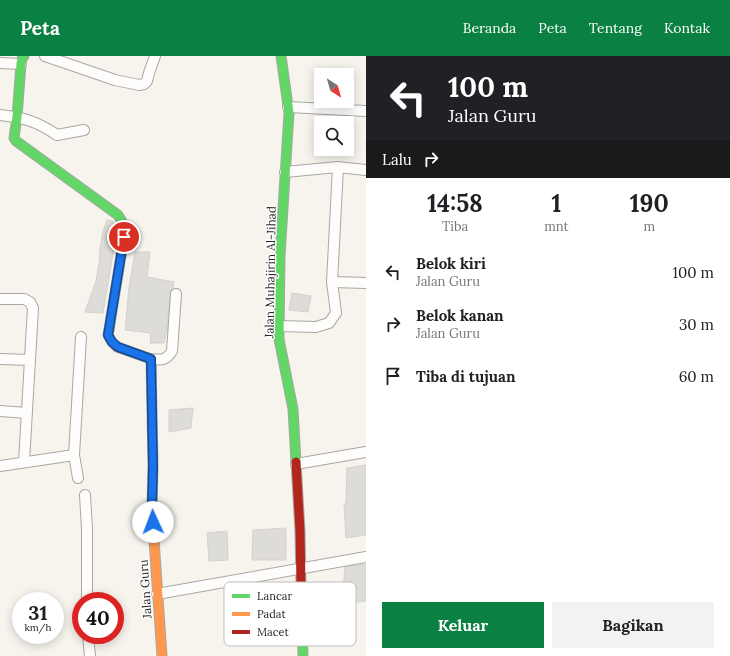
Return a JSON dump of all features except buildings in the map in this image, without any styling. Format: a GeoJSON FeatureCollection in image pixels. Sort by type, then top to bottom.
{"type":"FeatureCollection","features":[{"type":"Feature","properties":{"kind":"street"},"geometry":{"type":"LineString","coordinates":[[45,56],[115,80],[139,85],[148,81],[155,56]]}},
{"type":"Feature","properties":{"kind":"street","name":"Jalan Muhajirin Al-Jihad"},"geometry":{"type":"LineString","coordinates":[[281,56],[289,113],[280,256],[279,340],[292,409],[300,531],[301,582]]}},
{"type":"Feature","properties":{"kind":"street"},"geometry":{"type":"LineString","coordinates":[[0,63],[22,60],[14,134],[16,141],[118,216],[124,225],[124,237],[108,335],[112,342],[118,347],[151,359],[162,360],[169,356],[172,351],[176,294]]}},
{"type":"Feature","properties":{"kind":"street"},"geometry":{"type":"LineString","coordinates":[[288,107],[366,111]]}},
{"type":"Feature","properties":{"kind":"street"},"geometry":{"type":"LineString","coordinates":[[0,115],[30,120],[43,125],[57,135],[84,130]]}},
{"type":"Feature","properties":{"kind":"street"},"geometry":{"type":"LineString","coordinates":[[285,172],[338,167],[366,170]]}},
{"type":"Feature","properties":{"kind":"street"},"geometry":{"type":"LineString","coordinates":[[279,326],[316,327],[329,323],[336,313],[332,282],[338,167]]}},
{"type":"Feature","properties":{"kind":"street"},"geometry":{"type":"LineString","coordinates":[[332,282],[366,283]]}},
{"type":"Feature","properties":{"kind":"street"},"geometry":{"type":"LineString","coordinates":[[0,299],[24,299],[30,302],[33,308],[24,462]]}},
{"type":"Feature","properties":{"kind":"street"},"geometry":{"type":"LineString","coordinates":[[78,478],[74,455],[81,337]]}},
{"type":"Feature","properties":{"kind":"street"},"geometry":{"type":"LineString","coordinates":[[0,359],[30,360]]}},
{"type":"Feature","properties":{"kind":"street","name":"Jalan Guru"},"geometry":{"type":"LineString","coordinates":[[151,359],[153,466],[152,507],[162,656]]}},
{"type":"Feature","properties":{"kind":"street"},"geometry":{"type":"LineString","coordinates":[[0,411],[27,413]]}},
{"type":"Feature","properties":{"kind":"street"},"geometry":{"type":"LineString","coordinates":[[296,464],[366,452]]}},
{"type":"Feature","properties":{"kind":"street"},"geometry":{"type":"LineString","coordinates":[[0,466],[74,455]]}},
{"type":"Feature","properties":{"kind":"street"},"geometry":{"type":"LineString","coordinates":[[85,495],[87,529],[87,592]]}},
{"type":"Feature","properties":{"kind":"street"},"geometry":{"type":"LineString","coordinates":[[226,582],[366,557]]}},
{"type":"Feature","properties":{"kind":"street"},"geometry":{"type":"LineString","coordinates":[[157,594],[224,582]]}},
{"type":"Feature","properties":{"kind":"street"},"geometry":{"type":"LineString","coordinates":[[89,644],[90,656]]}},
{"type":"Feature","properties":{"kind":"street","name":"Jalan Muhajirin Al-Jihad"},"geometry":{"type":"LineString","coordinates":[[303,646],[303,656]]}},
{"type":"Feature","properties":{"kind":"traffic: fast"},"geometry":{"type":"LineString","coordinates":[[24,56],[21,64],[14,138],[16,141],[118,215],[124,225],[124,237],[109,330]]}},
{"type":"Feature","properties":{"kind":"traffic: fast"},"geometry":{"type":"LineString","coordinates":[[281,56],[289,113],[280,256],[279,339],[293,409],[296,462]]}},
{"type":"Feature","properties":{"kind":"traffic: fast"},"geometry":{"type":"LineString","coordinates":[[303,646],[303,656]]}},
{"type":"Feature","properties":{"kind":"traffic: slow"},"geometry":{"type":"LineString","coordinates":[[153,525],[162,656]]}},
{"type":"Feature","properties":{"kind":"traffic: jam"},"geometry":{"type":"LineString","coordinates":[[109,330],[108,335],[117,347],[151,359],[153,525]]}},
{"type":"Feature","properties":{"kind":"traffic: jam"},"geometry":{"type":"LineString","coordinates":[[296,462],[301,582]]}},
{"type":"Feature","properties":{"kind":"route"},"geometry":{"type":"LineString","coordinates":[[124,237],[108,335],[112,342],[118,347],[151,359],[153,522]]}}]}
